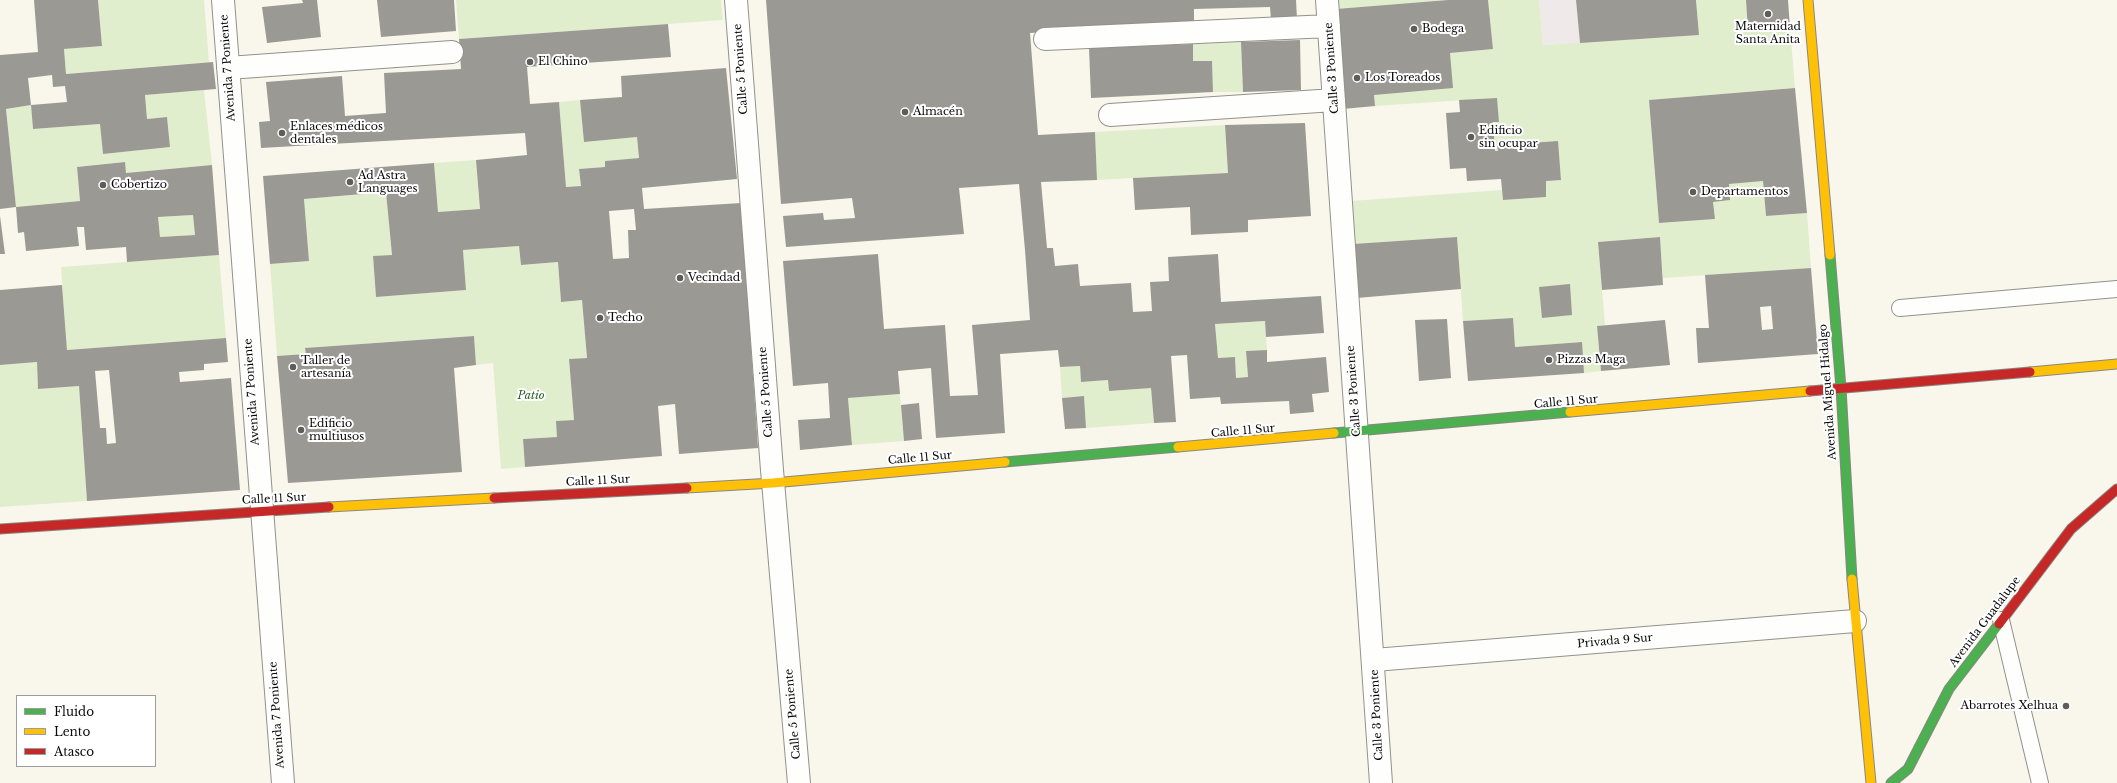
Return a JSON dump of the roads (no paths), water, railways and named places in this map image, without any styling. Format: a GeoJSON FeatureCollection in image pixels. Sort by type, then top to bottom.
{"type":"FeatureCollection","features":[{"type":"Feature","properties":{"kind":"street","name":"Avenida 7 Poniente"},"geometry":{"type":"LineString","coordinates":[[223,0],[283,783]]}},
{"type":"Feature","properties":{"kind":"street","name":"Calle 5 Poniente"},"geometry":{"type":"LineString","coordinates":[[736,0],[773,483],[799,783]]}},
{"type":"Feature","properties":{"kind":"street","name":"Calle 3 Poniente"},"geometry":{"type":"LineString","coordinates":[[1327,0],[1374,660],[1381,783]]}},
{"type":"Feature","properties":{"kind":"street","name":"Avenida Miguel Hidalgo"},"geometry":{"type":"LineString","coordinates":[[1808,0],[1841,388],[1855,621],[1871,783]]}},
{"type":"Feature","properties":{"kind":"street"},"geometry":{"type":"LineString","coordinates":[[1045,39],[1328,26]]}},
{"type":"Feature","properties":{"kind":"street"},"geometry":{"type":"LineString","coordinates":[[228,68],[452,52]]}},
{"type":"Feature","properties":{"kind":"street"},"geometry":{"type":"LineString","coordinates":[[1110,115],[1334,100]]}},
{"type":"Feature","properties":{"kind":"street"},"geometry":{"type":"LineString","coordinates":[[1841,388],[2117,364]]}},
{"type":"Feature","properties":{"kind":"street","name":"Calle 11 Sur"},"geometry":{"type":"LineString","coordinates":[[0,529],[262,511],[773,483],[1357,433],[1841,388]]}},
{"type":"Feature","properties":{"kind":"street","name":"Avenida Guadalupe"},"geometry":{"type":"LineString","coordinates":[[1891,783],[1908,769],[1949,689],[2001,620],[2071,529],[2117,489]]}},
{"type":"Feature","properties":{"kind":"street","name":"Privada 9 Sur"},"geometry":{"type":"LineString","coordinates":[[1374,660],[1855,621]]}},
{"type":"Feature","properties":{"kind":"lane"},"geometry":{"type":"LineString","coordinates":[[1900,308],[2117,290]]}},
{"type":"Feature","properties":{"kind":"lane"},"geometry":{"type":"LineString","coordinates":[[2001,620],[2040,783]]}},
{"type":"Feature","properties":{"kind":"place","name":"Maternidad Santa Anita"},"geometry":{"type":"Point","coordinates":[1768,14]}},
{"type":"Feature","properties":{"kind":"place","name":"Bodega"},"geometry":{"type":"Point","coordinates":[1414,29]}},
{"type":"Feature","properties":{"kind":"place","name":"El Chino"},"geometry":{"type":"Point","coordinates":[530,62]}},
{"type":"Feature","properties":{"kind":"place","name":"Los Toreados"},"geometry":{"type":"Point","coordinates":[1357,78]}},
{"type":"Feature","properties":{"kind":"place","name":"Almacén"},"geometry":{"type":"Point","coordinates":[905,112]}},
{"type":"Feature","properties":{"kind":"place","name":"Enlaces médicos dentales"},"geometry":{"type":"Point","coordinates":[282,133]}},
{"type":"Feature","properties":{"kind":"place","name":"Edificio sin ocupar"},"geometry":{"type":"Point","coordinates":[1471,137]}},
{"type":"Feature","properties":{"kind":"place","name":"Ad Astra Languages"},"geometry":{"type":"Point","coordinates":[350,182]}},
{"type":"Feature","properties":{"kind":"place","name":"Cobertizo"},"geometry":{"type":"Point","coordinates":[103,185]}},
{"type":"Feature","properties":{"kind":"place","name":"Departamentos"},"geometry":{"type":"Point","coordinates":[1693,192]}},
{"type":"Feature","properties":{"kind":"place","name":"Vecindad"},"geometry":{"type":"Point","coordinates":[680,278]}},
{"type":"Feature","properties":{"kind":"place","name":"Techo"},"geometry":{"type":"Point","coordinates":[600,318]}},
{"type":"Feature","properties":{"kind":"place","name":"Pizzas Maga"},"geometry":{"type":"Point","coordinates":[1549,360]}},
{"type":"Feature","properties":{"kind":"place","name":"Taller de artesanía"},"geometry":{"type":"Point","coordinates":[293,367]}},
{"type":"Feature","properties":{"kind":"place","name":"Edificio multiusos"},"geometry":{"type":"Point","coordinates":[301,430]}},
{"type":"Feature","properties":{"kind":"place","name":"Abarrotes Xelhua"},"geometry":{"type":"Point","coordinates":[2066,706]}},
{"type":"Feature","properties":{"kind":"park label","name":"Patio"},"geometry":{"type":"Point","coordinates":[531,396]}}]}
